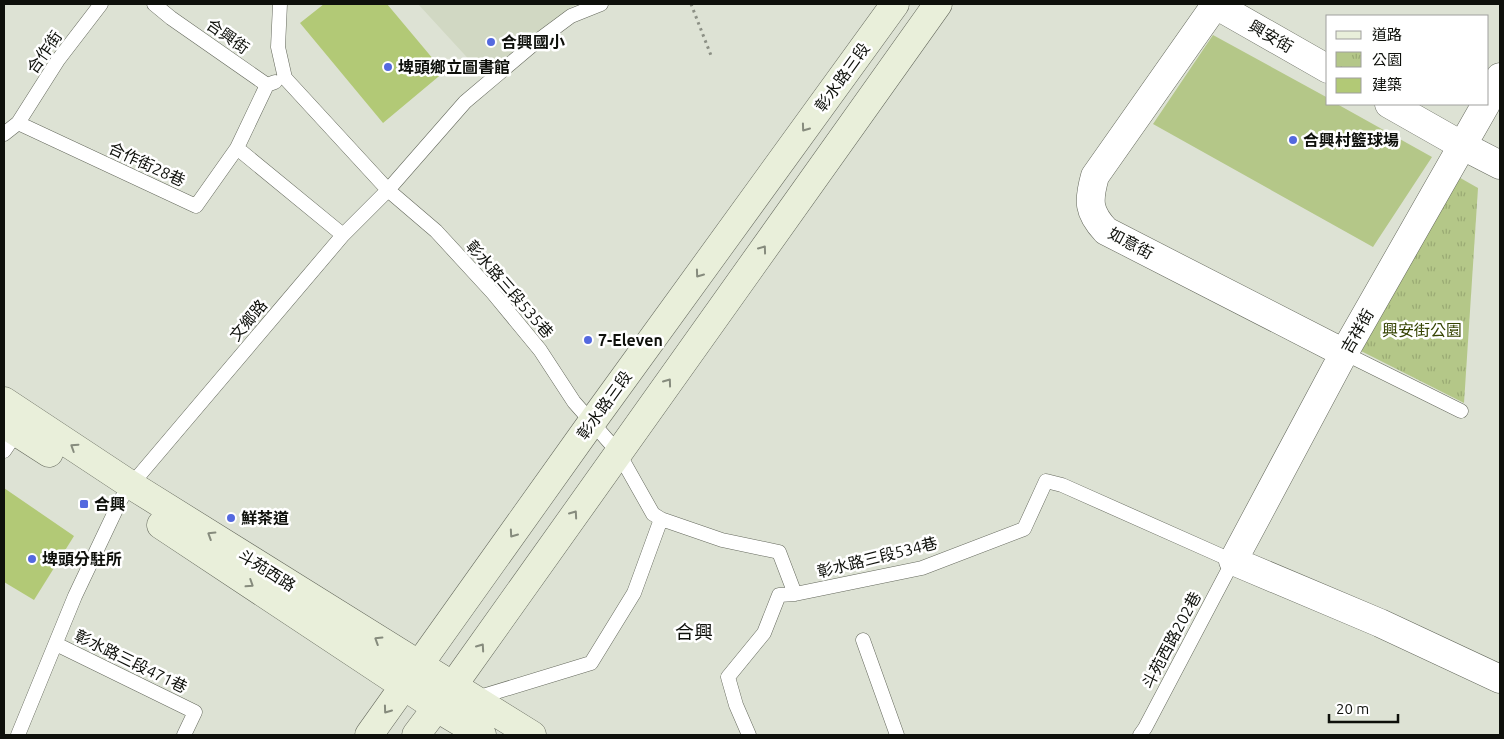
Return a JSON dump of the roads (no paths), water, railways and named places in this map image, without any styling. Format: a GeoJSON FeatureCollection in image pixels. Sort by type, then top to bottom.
{"type":"FeatureCollection","features":[{"type":"Feature","properties":{"kind":"street","name":"彰水路三段"},"geometry":{"type":"LineString","coordinates":[[369,735],[592,422],[895,4]]}},
{"type":"Feature","properties":{"kind":"street"},"geometry":{"type":"LineString","coordinates":[[416,735],[454,698],[618,452],[938,4]]}},
{"type":"Feature","properties":{"kind":"street","name":"興安街"},"geometry":{"type":"LineString","coordinates":[[1215,4],[1326,68]]}},
{"type":"Feature","properties":{"kind":"street","name":"如意街"},"geometry":{"type":"LineString","coordinates":[[1215,4],[1095,176],[1090,206],[1097,221],[1106,231],[1344,353]]}},
{"type":"Feature","properties":{"kind":"street"},"geometry":{"type":"LineString","coordinates":[[1489,98],[1500,78]]}},
{"type":"Feature","properties":{"kind":"street"},"geometry":{"type":"LineString","coordinates":[[1390,105],[1500,165]]}},
{"type":"Feature","properties":{"kind":"street","name":"吉祥街"},"geometry":{"type":"LineString","coordinates":[[1233,561],[1344,353],[1485,105]]}},
{"type":"Feature","properties":{"kind":"street","name":"斗苑西路"},"geometry":{"type":"LineString","coordinates":[[4,401],[13,431],[126,492],[412,675],[454,698],[532,735]]}},
{"type":"Feature","properties":{"kind":"street"},"geometry":{"type":"LineString","coordinates":[[1233,561],[1380,623],[1500,679]]}},
{"type":"Feature","properties":{"kind":"street","name":"斗苑西路"},"geometry":{"type":"LineString","coordinates":[[454,698],[482,735]]}},
{"type":"Feature","properties":{"kind":"lane","name":"合作街"},"geometry":{"type":"LineString","coordinates":[[4,134],[18,123],[58,60],[101,4]]}},
{"type":"Feature","properties":{"kind":"lane","name":"合興街"},"geometry":{"type":"LineString","coordinates":[[154,4],[267,85]]}},
{"type":"Feature","properties":{"kind":"lane"},"geometry":{"type":"LineString","coordinates":[[280,4],[278,47],[285,78],[267,85],[237,148],[343,235]]}},
{"type":"Feature","properties":{"kind":"lane","name":"文鄉路"},"geometry":{"type":"LineString","coordinates":[[18,735],[75,596],[126,492],[343,235],[388,190],[465,102],[536,42],[571,16],[601,4]]}},
{"type":"Feature","properties":{"kind":"lane","name":"彰水路三段535巷"},"geometry":{"type":"LineString","coordinates":[[285,78],[388,190],[436,232],[493,293],[540,350],[574,402],[592,422]]}},
{"type":"Feature","properties":{"kind":"lane","name":"合作街28巷"},"geometry":{"type":"LineString","coordinates":[[18,123],[196,206],[237,148]]}},
{"type":"Feature","properties":{"kind":"lane"},"geometry":{"type":"LineString","coordinates":[[1344,353],[1461,410]]}},
{"type":"Feature","properties":{"kind":"lane"},"geometry":{"type":"LineString","coordinates":[[592,422],[618,452],[653,514],[661,519],[722,540],[779,552],[795,594],[779,595],[764,633],[728,677],[736,705],[749,735]]}},
{"type":"Feature","properties":{"kind":"lane","name":"彰水路三段534巷"},"geometry":{"type":"LineString","coordinates":[[795,594],[922,568],[1024,529],[1046,481],[1062,485],[1233,561]]}},
{"type":"Feature","properties":{"kind":"lane"},"geometry":{"type":"LineString","coordinates":[[454,698],[591,663],[634,593],[661,519]]}},
{"type":"Feature","properties":{"kind":"lane","name":"斗苑西路202巷"},"geometry":{"type":"LineString","coordinates":[[1140,735],[1233,561]]}},
{"type":"Feature","properties":{"kind":"lane"},"geometry":{"type":"LineString","coordinates":[[863,640],[897,735]]}},
{"type":"Feature","properties":{"kind":"lane","name":"彰水路三段471巷"},"geometry":{"type":"LineString","coordinates":[[56,644],[195,712],[184,735]]}},
{"type":"Feature","properties":{"kind":"place","name":"合興國小"},"geometry":{"type":"Point","coordinates":[491,42]}},
{"type":"Feature","properties":{"kind":"place","name":"埤頭鄉立圖書館"},"geometry":{"type":"Point","coordinates":[388,67]}},
{"type":"Feature","properties":{"kind":"place","name":"合興村籃球場"},"geometry":{"type":"Point","coordinates":[1293,140]}},
{"type":"Feature","properties":{"kind":"place","name":"7-Eleven"},"geometry":{"type":"Point","coordinates":[588,340]}},
{"type":"Feature","properties":{"kind":"place","name":"合興"},"geometry":{"type":"Point","coordinates":[84,504]}},
{"type":"Feature","properties":{"kind":"place","name":"鮮茶道"},"geometry":{"type":"Point","coordinates":[231,518]}},
{"type":"Feature","properties":{"kind":"place","name":"埤頭分駐所"},"geometry":{"type":"Point","coordinates":[32,559]}},
{"type":"Feature","properties":{"kind":"district","name":"合興"},"geometry":{"type":"Point","coordinates":[694,632]}},
{"type":"Feature","properties":{"kind":"park label","name":"興安街公園"},"geometry":{"type":"Point","coordinates":[1422,330]}}]}
